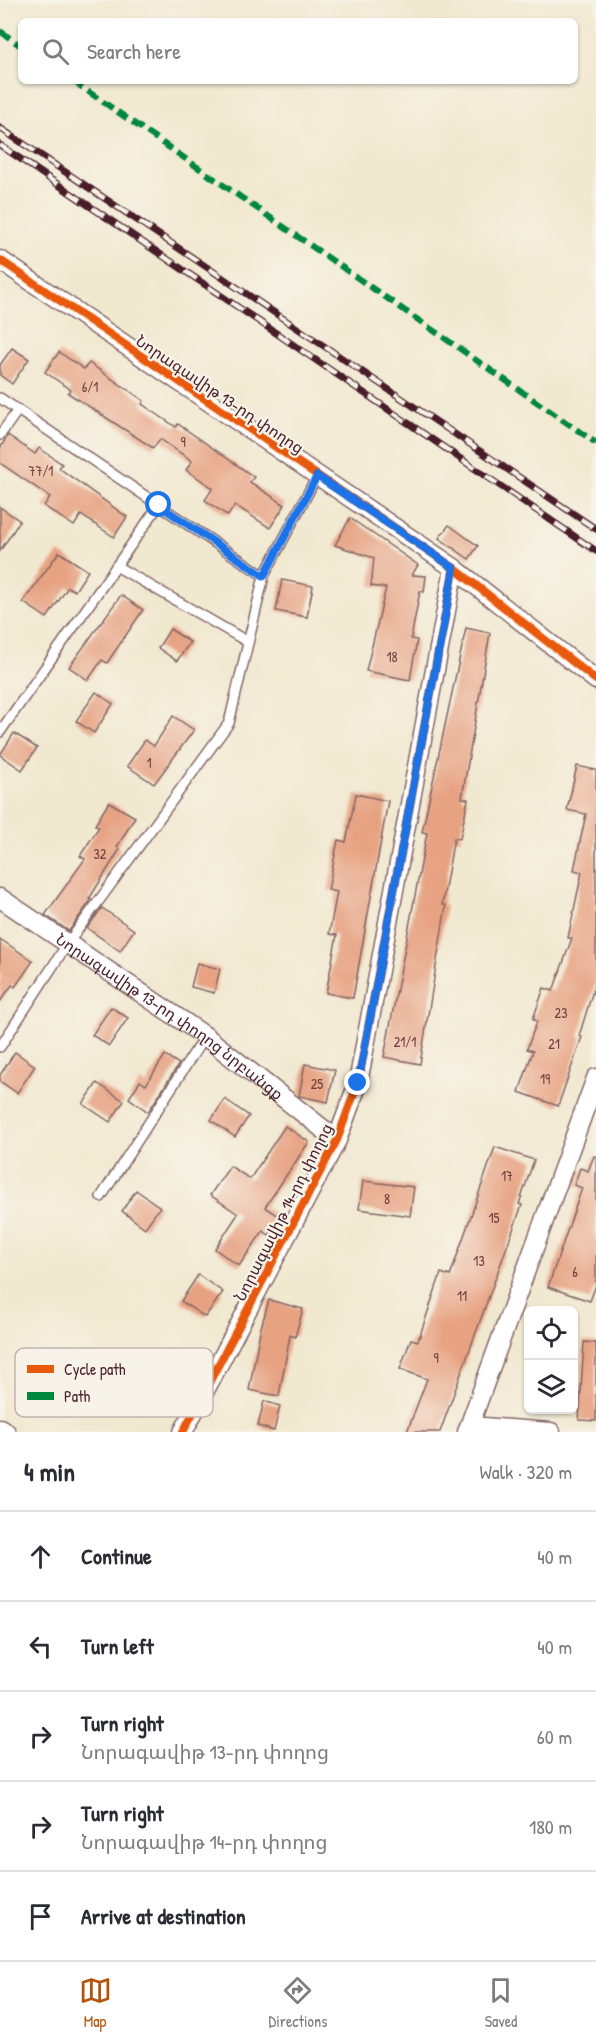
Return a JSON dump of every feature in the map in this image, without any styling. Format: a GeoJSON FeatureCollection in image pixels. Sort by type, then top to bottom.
{"type":"FeatureCollection","features":[{"type":"Feature","properties":{"kind":"street","name":"Նորագավիթ 13-րդ փողոց"},"geometry":{"type":"LineString","coordinates":[[0,260],[454,568],[596,680]]}},
{"type":"Feature","properties":{"kind":"street","name":"Նորագավիթ 14-րդ փողոց"},"geometry":{"type":"LineString","coordinates":[[213,1375],[337,1140],[358,1083],[454,568]]}},
{"type":"Feature","properties":{"kind":"street","name":"Նորագավիթ 13-րդ փողոց նրբանցք"},"geometry":{"type":"LineString","coordinates":[[0,898],[205,1036],[337,1140]]}},
{"type":"Feature","properties":{"kind":"street"},"geometry":{"type":"LineString","coordinates":[[551,1432],[469,1429],[596,1078]]}},
{"type":"Feature","properties":{"kind":"street","name":"Նորագավիթ 14-րդ փողոց"},"geometry":{"type":"LineString","coordinates":[[183,1432],[191,1417]]}},
{"type":"Feature","properties":{"kind":"street"},"geometry":{"type":"LineString","coordinates":[[0,1428],[6,1432]]}},
{"type":"Feature","properties":{"kind":"lane"},"geometry":{"type":"LineString","coordinates":[[0,398],[264,576]]}},
{"type":"Feature","properties":{"kind":"lane"},"geometry":{"type":"LineString","coordinates":[[0,435],[18,410]]}},
{"type":"Feature","properties":{"kind":"lane"},"geometry":{"type":"LineString","coordinates":[[0,1047],[68,943],[229,723],[264,576],[317,476]]}},
{"type":"Feature","properties":{"kind":"lane"},"geometry":{"type":"LineString","coordinates":[[0,732],[159,505]]}},
{"type":"Feature","properties":{"kind":"lane"},"geometry":{"type":"LineString","coordinates":[[116,566],[248,642]]}},
{"type":"Feature","properties":{"kind":"lane"},"geometry":{"type":"LineString","coordinates":[[101,1197],[205,1036]]}},
{"type":"Feature","properties":{"kind":"building"},"geometry":{"type":"Polygon","coordinates":[[[12,348],[29,359],[12,384],[0,375],[0,365],[12,348]]]}},
{"type":"Feature","properties":{"kind":"building"},"geometry":{"type":"Polygon","coordinates":[[[59,352],[84,369],[89,363],[144,401],[142,404],[176,427],[178,424],[254,477],[250,482],[285,505],[270,528],[235,505],[228,516],[205,500],[213,488],[186,470],[192,461],[160,439],[153,448],[68,393],[71,390],[45,372],[59,352]]]}},
{"type":"Feature","properties":{"kind":"building"},"geometry":{"type":"Polygon","coordinates":[[[8,435],[35,454],[39,448],[62,464],[59,468],[127,517],[114,537],[81,515],[74,526],[44,506],[50,497],[0,463],[0,448],[8,435]]]}},
{"type":"Feature","properties":{"kind":"building"},"geometry":{"type":"Polygon","coordinates":[[[0,507],[20,521],[0,551],[0,507]]]}},
{"type":"Feature","properties":{"kind":"building"},"geometry":{"type":"Polygon","coordinates":[[[350,518],[418,565],[412,575],[426,576],[424,592],[420,591],[411,639],[417,640],[410,680],[366,671],[386,588],[371,586],[374,558],[335,545],[350,518]]]}},
{"type":"Feature","properties":{"kind":"building"},"geometry":{"type":"Polygon","coordinates":[[[449,525],[478,546],[469,559],[439,538],[449,525]]]}},
{"type":"Feature","properties":{"kind":"building"},"geometry":{"type":"Polygon","coordinates":[[[59,552],[88,571],[75,591],[68,587],[47,618],[23,602],[59,552]]]}},
{"type":"Feature","properties":{"kind":"building"},"geometry":{"type":"Polygon","coordinates":[[[282,580],[313,586],[307,617],[276,611],[282,580]]]}},
{"type":"Feature","properties":{"kind":"building"},"geometry":{"type":"Polygon","coordinates":[[[121,595],[143,610],[107,663],[102,660],[88,680],[69,667],[121,595]]]}},
{"type":"Feature","properties":{"kind":"building"},"geometry":{"type":"Polygon","coordinates":[[[466,628],[490,633],[462,798],[468,799],[460,839],[454,838],[442,905],[446,905],[420,1064],[384,1057],[427,833],[422,832],[466,628]]]}},
{"type":"Feature","properties":{"kind":"building"},"geometry":{"type":"Polygon","coordinates":[[[170,629],[190,642],[177,661],[158,648],[170,629]]]}},
{"type":"Feature","properties":{"kind":"building"},"geometry":{"type":"Polygon","coordinates":[[[96,692],[113,704],[94,733],[76,721],[96,692]]]}},
{"type":"Feature","properties":{"kind":"building"},"geometry":{"type":"Polygon","coordinates":[[[173,716],[194,730],[154,784],[127,766],[145,740],[154,746],[173,716]]]}},
{"type":"Feature","properties":{"kind":"building"},"geometry":{"type":"Polygon","coordinates":[[[14,733],[37,748],[22,770],[0,755],[14,733]]]}},
{"type":"Feature","properties":{"kind":"building"},"geometry":{"type":"Polygon","coordinates":[[[577,766],[596,770],[596,981],[579,1036],[582,1037],[558,1106],[519,1092],[533,1051],[527,1049],[537,1021],[533,1019],[544,988],[553,991],[572,938],[568,938],[582,872],[574,870],[586,814],[567,810],[577,766]]]}},
{"type":"Feature","properties":{"kind":"building"},"geometry":{"type":"Polygon","coordinates":[[[356,794],[388,801],[353,998],[326,993],[337,935],[329,934],[337,892],[328,890],[338,840],[346,842],[356,794]]]}},
{"type":"Feature","properties":{"kind":"building"},"geometry":{"type":"Polygon","coordinates":[[[109,802],[135,817],[117,847],[120,849],[89,899],[91,900],[69,931],[45,915],[85,859],[80,856],[99,827],[95,825],[109,802]]]}},
{"type":"Feature","properties":{"kind":"building"},"geometry":{"type":"Polygon","coordinates":[[[102,908],[134,930],[120,951],[87,928],[102,908]]]}},
{"type":"Feature","properties":{"kind":"building"},"geometry":{"type":"Polygon","coordinates":[[[0,939],[33,961],[15,987],[12,985],[0,1002],[0,939]]]}},
{"type":"Feature","properties":{"kind":"building"},"geometry":{"type":"Polygon","coordinates":[[[197,963],[220,969],[214,993],[191,987],[197,963]]]}},
{"type":"Feature","properties":{"kind":"building"},"geometry":{"type":"Polygon","coordinates":[[[111,1007],[128,1018],[109,1046],[92,1035],[111,1007]]]}},
{"type":"Feature","properties":{"kind":"building"},"geometry":{"type":"Polygon","coordinates":[[[15,1052],[35,1066],[17,1093],[0,1081],[0,1075],[15,1052]]]}},
{"type":"Feature","properties":{"kind":"building"},"geometry":{"type":"Polygon","coordinates":[[[165,1055],[179,1064],[148,1112],[129,1098],[140,1081],[146,1085],[165,1055]]]}},
{"type":"Feature","properties":{"kind":"building"},"geometry":{"type":"Polygon","coordinates":[[[305,1064],[335,1070],[328,1102],[299,1096],[305,1064]]]}},
{"type":"Feature","properties":{"kind":"building"},"geometry":{"type":"Polygon","coordinates":[[[97,1083],[124,1101],[110,1122],[83,1104],[97,1083]]]}},
{"type":"Feature","properties":{"kind":"building"},"geometry":{"type":"Polygon","coordinates":[[[225,1099],[249,1116],[235,1137],[211,1120],[225,1099]]]}},
{"type":"Feature","properties":{"kind":"building"},"geometry":{"type":"Polygon","coordinates":[[[285,1126],[309,1142],[265,1207],[281,1218],[269,1235],[263,1231],[239,1266],[215,1249],[238,1214],[210,1195],[230,1166],[250,1179],[285,1126]]]}},
{"type":"Feature","properties":{"kind":"building"},"geometry":{"type":"Polygon","coordinates":[[[495,1147],[534,1160],[519,1204],[522,1205],[440,1432],[407,1432],[427,1379],[400,1369],[411,1339],[418,1341],[441,1273],[450,1276],[495,1147]]]}},
{"type":"Feature","properties":{"kind":"building"},"geometry":{"type":"Polygon","coordinates":[[[596,1156],[596,1285],[590,1301],[548,1287],[582,1188],[574,1185],[580,1168],[588,1171],[596,1156]]]}},
{"type":"Feature","properties":{"kind":"building"},"geometry":{"type":"Polygon","coordinates":[[[363,1181],[414,1187],[410,1216],[359,1209],[363,1181]]]}},
{"type":"Feature","properties":{"kind":"building"},"geometry":{"type":"Polygon","coordinates":[[[136,1190],[160,1207],[145,1228],[122,1211],[136,1190]]]}},
{"type":"Feature","properties":{"kind":"building"},"geometry":{"type":"Polygon","coordinates":[[[198,1275],[223,1292],[205,1317],[181,1301],[198,1275]]]}},
{"type":"Feature","properties":{"kind":"building"},"geometry":{"type":"Polygon","coordinates":[[[269,1300],[303,1309],[295,1337],[290,1335],[279,1396],[249,1390],[260,1331],[269,1300]]]}},
{"type":"Feature","properties":{"kind":"building"},"geometry":{"type":"Polygon","coordinates":[[[584,1342],[596,1343],[596,1421],[579,1420],[584,1342]]]}},
{"type":"Feature","properties":{"kind":"building"},"geometry":{"type":"Polygon","coordinates":[[[264,1401],[280,1406],[274,1431],[258,1426],[264,1401]]]}},
{"type":"Feature","properties":{"kind":"railway"},"geometry":{"type":"LineString","coordinates":[[0,128],[596,529]]}},
{"type":"Feature","properties":{"kind":"railway"},"geometry":{"type":"LineString","coordinates":[[0,145],[596,551]]}},
{"type":"Feature","properties":{"kind":"marked path"},"geometry":{"type":"LineString","coordinates":[[0,31],[18,44]]}},
{"type":"Feature","properties":{"kind":"marked path"},"geometry":{"type":"LineString","coordinates":[[77,84],[596,443]]}},
{"type":"Feature","properties":{"kind":"cycle path"},"geometry":{"type":"LineString","coordinates":[[0,260],[454,568],[596,680]]}},
{"type":"Feature","properties":{"kind":"cycle path"},"geometry":{"type":"LineString","coordinates":[[213,1375],[337,1140],[358,1083],[454,568]]}},
{"type":"Feature","properties":{"kind":"cycle path"},"geometry":{"type":"LineString","coordinates":[[183,1432],[191,1417]]}},
{"type":"Feature","properties":{"kind":"route"},"geometry":{"type":"LineString","coordinates":[[159,505],[264,576],[317,476],[454,568],[358,1083]]}}]}
